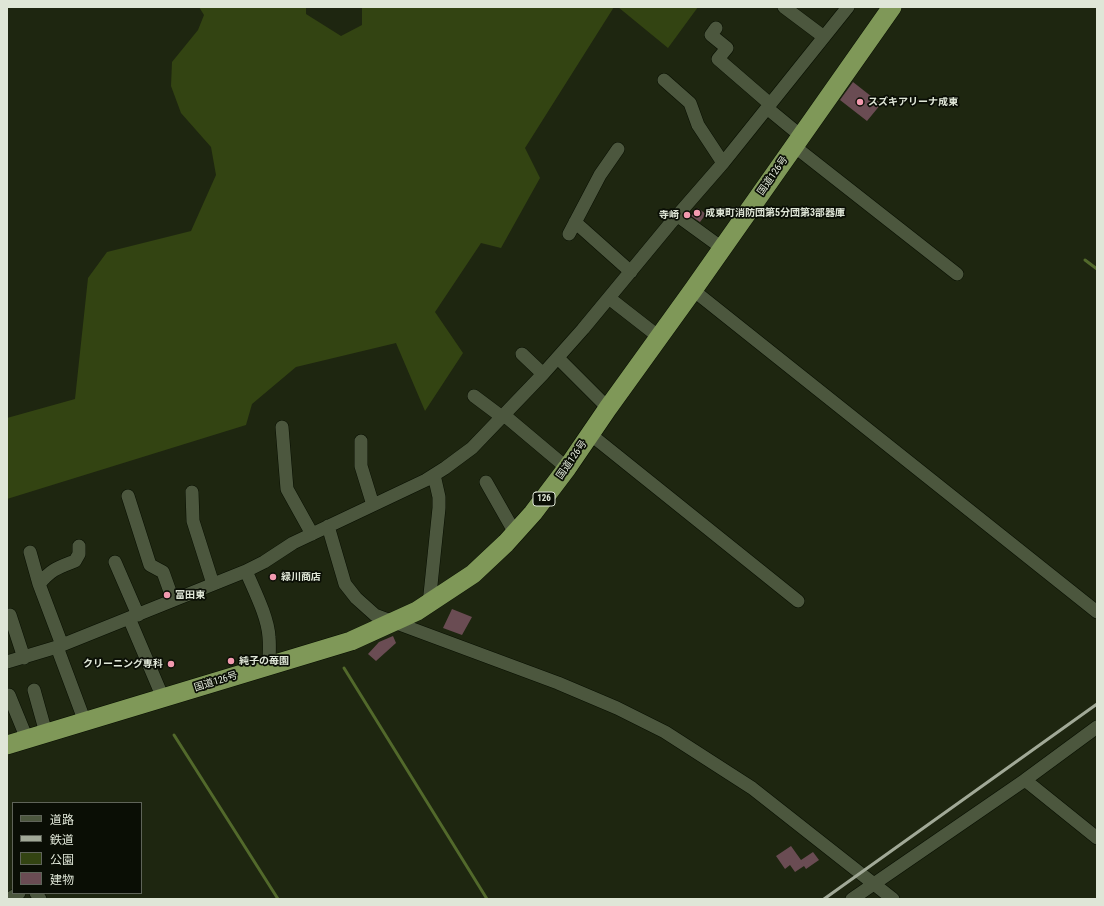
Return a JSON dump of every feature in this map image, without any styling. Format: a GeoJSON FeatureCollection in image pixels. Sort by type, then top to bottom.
{"type":"FeatureCollection","features":[{"type":"Feature","properties":{"kind":"highway","name":"国道126号"},"geometry":{"type":"LineString","coordinates":[[7,745],[351,641],[394,623],[430,604],[473,574],[534,513],[892,7]]}},
{"type":"Feature","properties":{"kind":"street"},"geometry":{"type":"LineString","coordinates":[[784,7],[824,37]]}},
{"type":"Feature","properties":{"kind":"street"},"geometry":{"type":"LineString","coordinates":[[7,662],[59,646],[246,571],[264,562],[293,543],[426,480],[472,448],[584,329],[723,163],[848,7]]}},
{"type":"Feature","properties":{"kind":"street"},"geometry":{"type":"LineString","coordinates":[[716,28],[711,35],[727,48],[718,59],[768,106],[797,141],[957,274]]}},
{"type":"Feature","properties":{"kind":"street"},"geometry":{"type":"LineString","coordinates":[[664,80],[690,103],[698,125],[723,163]]}},
{"type":"Feature","properties":{"kind":"street"},"geometry":{"type":"LineString","coordinates":[[569,234],[600,175],[618,149]]}},
{"type":"Feature","properties":{"kind":"street"},"geometry":{"type":"LineString","coordinates":[[678,216],[722,248]]}},
{"type":"Feature","properties":{"kind":"street"},"geometry":{"type":"LineString","coordinates":[[575,222],[631,272]]}},
{"type":"Feature","properties":{"kind":"street"},"geometry":{"type":"LineString","coordinates":[[693,290],[1097,612]]}},
{"type":"Feature","properties":{"kind":"street"},"geometry":{"type":"LineString","coordinates":[[609,298],[659,337]]}},
{"type":"Feature","properties":{"kind":"street"},"geometry":{"type":"LineString","coordinates":[[522,354],[543,374]]}},
{"type":"Feature","properties":{"kind":"street"},"geometry":{"type":"LineString","coordinates":[[558,358],[608,408]]}},
{"type":"Feature","properties":{"kind":"street"},"geometry":{"type":"LineString","coordinates":[[474,396],[503,416],[567,468]]}},
{"type":"Feature","properties":{"kind":"street"},"geometry":{"type":"LineString","coordinates":[[282,427],[287,489],[312,534]]}},
{"type":"Feature","properties":{"kind":"street"},"geometry":{"type":"LineString","coordinates":[[590,434],[798,601]]}},
{"type":"Feature","properties":{"kind":"street"},"geometry":{"type":"LineString","coordinates":[[361,441],[361,466],[373,505]]}},
{"type":"Feature","properties":{"kind":"street"},"geometry":{"type":"LineString","coordinates":[[430,604],[439,508],[439,497],[434,475]]}},
{"type":"Feature","properties":{"kind":"street"},"geometry":{"type":"LineString","coordinates":[[486,482],[515,533]]}},
{"type":"Feature","properties":{"kind":"street"},"geometry":{"type":"LineString","coordinates":[[192,492],[193,521],[213,584]]}},
{"type":"Feature","properties":{"kind":"street"},"geometry":{"type":"LineString","coordinates":[[128,496],[150,565],[162,572],[173,600]]}},
{"type":"Feature","properties":{"kind":"street"},"geometry":{"type":"LineString","coordinates":[[328,526],[346,584],[356,598],[375,616],[558,683],[617,708],[665,732],[752,788],[893,899]]}},
{"type":"Feature","properties":{"kind":"street"},"geometry":{"type":"LineString","coordinates":[[39,584],[55,568],[75,562],[79,554],[79,546]]}},
{"type":"Feature","properties":{"kind":"street"},"geometry":{"type":"LineString","coordinates":[[30,552],[59,646],[85,722]]}},
{"type":"Feature","properties":{"kind":"street"},"geometry":{"type":"LineString","coordinates":[[115,562],[163,698]]}},
{"type":"Feature","properties":{"kind":"street"},"geometry":{"type":"LineString","coordinates":[[246,571],[257,595],[267,625],[269,636],[269,666]]}},
{"type":"Feature","properties":{"kind":"street"},"geometry":{"type":"LineString","coordinates":[[10,615],[24,658]]}},
{"type":"Feature","properties":{"kind":"street"},"geometry":{"type":"LineString","coordinates":[[34,690],[46,733]]}},
{"type":"Feature","properties":{"kind":"street"},"geometry":{"type":"LineString","coordinates":[[9,695],[27,739]]}},
{"type":"Feature","properties":{"kind":"street"},"geometry":{"type":"LineString","coordinates":[[852,899],[1025,780],[1097,727]]}},
{"type":"Feature","properties":{"kind":"street"},"geometry":{"type":"LineString","coordinates":[[1025,780],[1097,838]]}},
{"type":"Feature","properties":{"kind":"green space"},"geometry":{"type":"Polygon","coordinates":[[[199,7],[306,7],[306,14],[341,36],[362,25],[362,7],[614,7],[525,148],[540,178],[501,248],[481,243],[435,312],[463,353],[425,411],[396,343],[296,367],[252,404],[246,425],[7,499],[7,418],[75,399],[88,278],[107,252],[191,231],[216,175],[211,147],[181,113],[171,86],[172,62],[198,30],[204,15],[199,7]]]}},
{"type":"Feature","properties":{"kind":"green space"},"geometry":{"type":"Polygon","coordinates":[[[618,7],[698,7],[668,48],[618,7]]]}},
{"type":"Feature","properties":{"kind":"building","name":"スズキアリーナ成東"},"geometry":{"type":"Polygon","coordinates":[[[853,82],[881,104],[867,121],[840,100],[853,82]]]}},
{"type":"Feature","properties":{"kind":"building"},"geometry":{"type":"Polygon","coordinates":[[[698,208],[706,214],[700,222],[691,216],[698,208]]]}},
{"type":"Feature","properties":{"kind":"building"},"geometry":{"type":"Polygon","coordinates":[[[452,609],[472,617],[462,635],[443,628],[452,609]]]}},
{"type":"Feature","properties":{"kind":"building"},"geometry":{"type":"Polygon","coordinates":[[[393,636],[396,643],[376,661],[368,654],[379,642],[393,636]]]}},
{"type":"Feature","properties":{"kind":"building"},"geometry":{"type":"Polygon","coordinates":[[[791,846],[801,860],[813,852],[819,860],[806,869],[804,866],[795,872],[790,865],[785,869],[776,856],[791,846]]]}},
{"type":"Feature","properties":{"kind":"waterway"},"geometry":{"type":"LineString","coordinates":[[1085,260],[1097,269]]}},
{"type":"Feature","properties":{"kind":"waterway"},"geometry":{"type":"LineString","coordinates":[[344,668],[487,899]]}},
{"type":"Feature","properties":{"kind":"waterway"},"geometry":{"type":"LineString","coordinates":[[174,735],[278,899]]}},
{"type":"Feature","properties":{"kind":"railway"},"geometry":{"type":"LineString","coordinates":[[824,899],[1097,704]]}},
{"type":"Feature","properties":{"kind":"place","name":"スズキアリーナ成東"},"geometry":{"type":"Point","coordinates":[860,102]}},
{"type":"Feature","properties":{"kind":"place","name":"成東町消防団第5分団第3部器庫"},"geometry":{"type":"Point","coordinates":[697,213]}},
{"type":"Feature","properties":{"kind":"place","name":"寺崎"},"geometry":{"type":"Point","coordinates":[687,215]}},
{"type":"Feature","properties":{"kind":"place","name":"緑川商店"},"geometry":{"type":"Point","coordinates":[273,577]}},
{"type":"Feature","properties":{"kind":"place","name":"富田東"},"geometry":{"type":"Point","coordinates":[167,595]}},
{"type":"Feature","properties":{"kind":"place","name":"純子の苺園"},"geometry":{"type":"Point","coordinates":[231,661]}},
{"type":"Feature","properties":{"kind":"place","name":"クリーニング専科"},"geometry":{"type":"Point","coordinates":[171,664]}}]}
